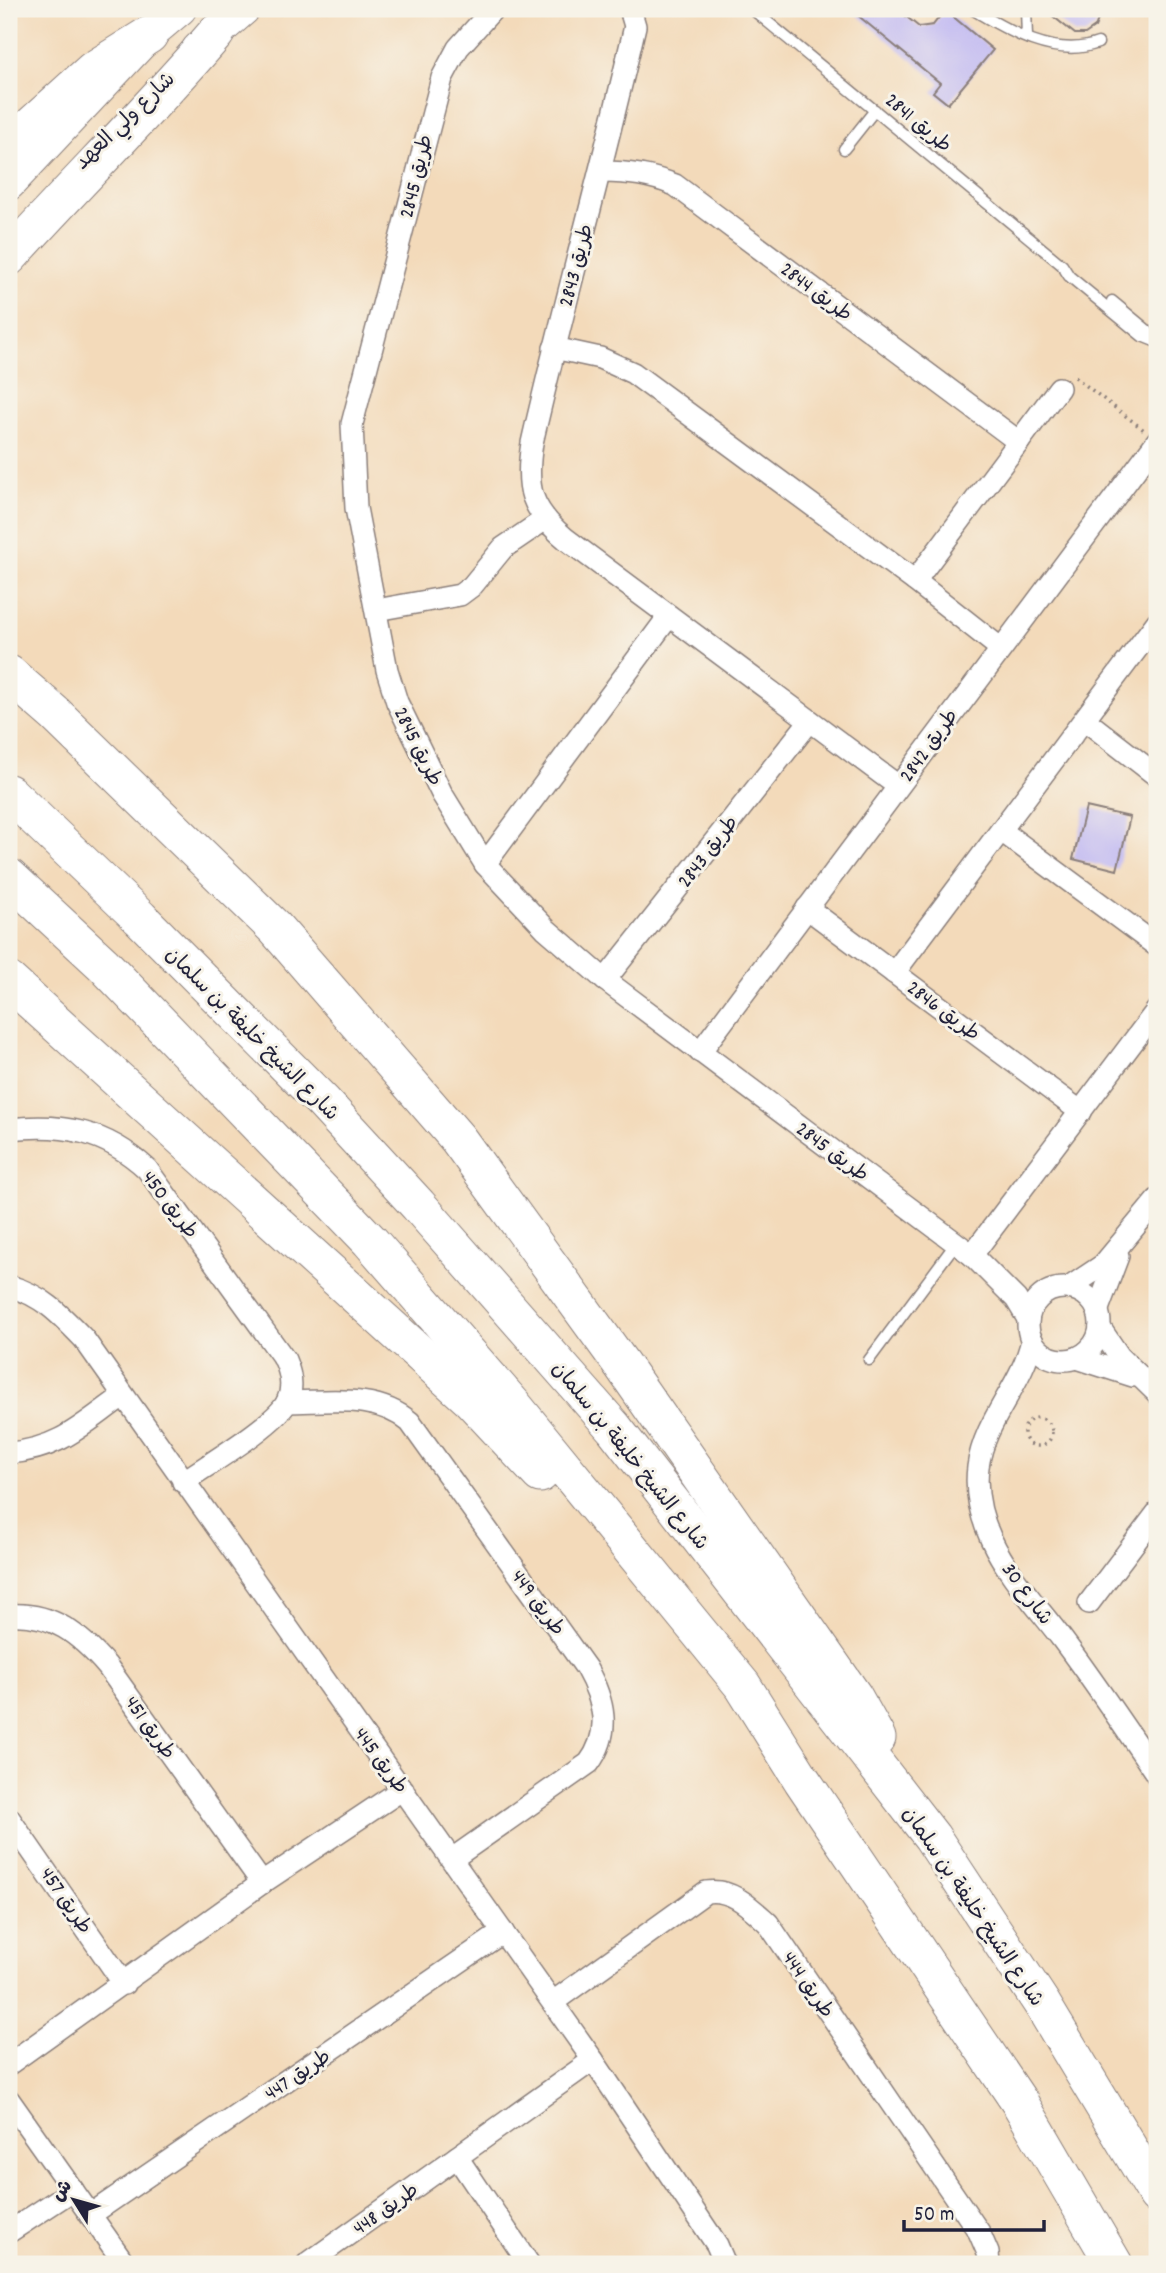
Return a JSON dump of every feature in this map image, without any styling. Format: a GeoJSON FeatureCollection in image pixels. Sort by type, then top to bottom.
{"type":"FeatureCollection","features":[{"type":"Feature","properties":{"kind":"highway"},"geometry":{"type":"LineString","coordinates":[[9,257],[101,155],[174,81],[215,33]]}},
{"type":"Feature","properties":{"kind":"highway"},"geometry":{"type":"LineString","coordinates":[[9,146],[93,71],[149,34]]}},
{"type":"Feature","properties":{"kind":"highway"},"geometry":{"type":"LineString","coordinates":[[9,655],[55,714]]}},
{"type":"Feature","properties":{"kind":"highway"},"geometry":{"type":"LineString","coordinates":[[9,674],[55,714],[275,928],[458,1139],[622,1365],[854,1697],[932,1837]]}},
{"type":"Feature","properties":{"kind":"highway","name":"شارع الشيخ خليفة بن سلمان"},"geometry":{"type":"LineString","coordinates":[[9,793],[284,1063],[418,1205],[614,1428],[932,1837],[1042,2004],[1157,2194]]}},
{"type":"Feature","properties":{"kind":"highway"},"geometry":{"type":"LineString","coordinates":[[9,877],[103,964],[370,1241],[514,1406],[743,1686],[802,1780],[1020,2104],[1114,2264]]}},
{"type":"Feature","properties":{"kind":"highway"},"geometry":{"type":"LineString","coordinates":[[15,988],[470,1399],[605,1544],[725,1695],[802,1780]]}},
{"type":"Feature","properties":{"kind":"main road","name":"شارع ولي العهد"},"geometry":{"type":"LineString","coordinates":[[9,184],[149,34],[180,9]]}},
{"type":"Feature","properties":{"kind":"main road","name":"شارع ولي العهد"},"geometry":{"type":"LineString","coordinates":[[9,236],[92,148],[244,9]]}},
{"type":"Feature","properties":{"kind":"street","name":"طريق 2845"},"geometry":{"type":"LineString","coordinates":[[493,9],[458,48],[442,78],[352,424],[356,508],[397,702],[442,794],[485,864],[546,929],[605,980],[970,1254],[1016,1299],[1028,1319]]}},
{"type":"Feature","properties":{"kind":"street","name":"طريق 2843"},"geometry":{"type":"LineString","coordinates":[[544,520],[533,499],[528,469],[572,271],[602,172],[635,26],[629,9]]}},
{"type":"Feature","properties":{"kind":"street","name":"طريق 2844"},"geometry":{"type":"LineString","coordinates":[[602,172],[630,172],[654,176],[675,185],[1019,442]]}},
{"type":"Feature","properties":{"kind":"street"},"geometry":{"type":"LineString","coordinates":[[554,348],[600,358],[633,373],[915,581],[1000,648]]}},
{"type":"Feature","properties":{"kind":"street"},"geometry":{"type":"LineString","coordinates":[[915,581],[1059,388]]}},
{"type":"Feature","properties":{"kind":"street","name":"طريق 2842"},"geometry":{"type":"LineString","coordinates":[[700,1052],[1000,648],[1152,436]]}},
{"type":"Feature","properties":{"kind":"street"},"geometry":{"type":"LineString","coordinates":[[376,610],[460,595],[472,586],[503,548],[544,520],[808,722],[898,786]]}},
{"type":"Feature","properties":{"kind":"street"},"geometry":{"type":"LineString","coordinates":[[485,864],[669,615]]}},
{"type":"Feature","properties":{"kind":"street"},"geometry":{"type":"LineString","coordinates":[[894,973],[1003,832],[1157,622]]}},
{"type":"Feature","properties":{"kind":"street"},"geometry":{"type":"LineString","coordinates":[[1085,720],[1157,776]]}},
{"type":"Feature","properties":{"kind":"street","name":"طريق 2843"},"geometry":{"type":"LineString","coordinates":[[605,980],[808,722]]}},
{"type":"Feature","properties":{"kind":"street"},"geometry":{"type":"LineString","coordinates":[[1003,832],[1157,946]]}},
{"type":"Feature","properties":{"kind":"street","name":"طريق 2846"},"geometry":{"type":"LineString","coordinates":[[807,908],[1081,1112]]}},
{"type":"Feature","properties":{"kind":"street"},"geometry":{"type":"LineString","coordinates":[[970,1254],[1157,1010]]}},
{"type":"Feature","properties":{"kind":"street","name":"طريق 450"},"geometry":{"type":"LineString","coordinates":[[9,1129],[54,1126],[75,1128],[114,1143],[132,1155],[147,1170],[285,1360],[291,1381],[286,1402]]}},
{"type":"Feature","properties":{"kind":"street"},"geometry":{"type":"LineString","coordinates":[[1077,1357],[1093,1346],[1111,1269],[1157,1200]]}},
{"type":"Feature","properties":{"kind":"street"},"geometry":{"type":"LineString","coordinates":[[1132,1234],[1103,1265],[1035,1302],[1028,1319],[1032,1340],[1041,1352],[1055,1359],[1077,1357],[1149,1386]]}},
{"type":"Feature","properties":{"kind":"street","name":"طريق 2845"},"geometry":{"type":"LineString","coordinates":[[970,1254],[1026,1285],[1059,1289]]}},
{"type":"Feature","properties":{"kind":"street","name":"طريق 445"},"geometry":{"type":"LineString","coordinates":[[9,1286],[29,1292],[49,1303],[84,1339],[593,2060],[717,2245],[724,2264]]}},
{"type":"Feature","properties":{"kind":"street"},"geometry":{"type":"LineString","coordinates":[[1059,1289],[1086,1295],[1119,1356],[1149,1386]]}},
{"type":"Feature","properties":{"kind":"street","name":"شارع 30"},"geometry":{"type":"LineString","coordinates":[[1032,1340],[1011,1392],[984,1439],[977,1492],[983,1519],[992,1541],[1013,1574],[1063,1640],[1157,1775]]}},
{"type":"Feature","properties":{"kind":"street","name":"شارع 30"},"geometry":{"type":"LineString","coordinates":[[1011,1392],[1042,1366],[1055,1359]]}},
{"type":"Feature","properties":{"kind":"street"},"geometry":{"type":"LineString","coordinates":[[9,1453],[44,1448],[58,1442],[123,1396]]}},
{"type":"Feature","properties":{"kind":"street","name":"طريق 449"},"geometry":{"type":"LineString","coordinates":[[286,1402],[368,1401],[391,1408],[411,1422],[586,1668],[598,1693],[604,1731],[589,1763],[452,1859]]}},
{"type":"Feature","properties":{"kind":"street"},"geometry":{"type":"LineString","coordinates":[[183,1482],[273,1418],[286,1402]]}},
{"type":"Feature","properties":{"kind":"street"},"geometry":{"type":"LineString","coordinates":[[1089,1603],[1157,1513]]}},
{"type":"Feature","properties":{"kind":"street","name":"طريق 451"},"geometry":{"type":"LineString","coordinates":[[9,1615],[56,1620],[86,1642],[107,1666],[262,1883]]}},
{"type":"Feature","properties":{"kind":"street"},"geometry":{"type":"LineString","coordinates":[[9,2064],[262,1883],[403,1789]]}},
{"type":"Feature","properties":{"kind":"street","name":"طريق 457"},"geometry":{"type":"LineString","coordinates":[[9,1818],[124,1984]]}},
{"type":"Feature","properties":{"kind":"street","name":"طريق 444"},"geometry":{"type":"LineString","coordinates":[[552,2002],[706,1892],[715,1891],[738,1898],[768,1923],[979,2232],[988,2253],[989,2264]]}},
{"type":"Feature","properties":{"kind":"street","name":"طريق 447"},"geometry":{"type":"LineString","coordinates":[[90,2215],[503,1932]]}},
{"type":"Feature","properties":{"kind":"street","name":"طريق 448"},"geometry":{"type":"LineString","coordinates":[[313,2263],[593,2060]]}},
{"type":"Feature","properties":{"kind":"street"},"geometry":{"type":"LineString","coordinates":[[9,2100],[125,2264]]}},
{"type":"Feature","properties":{"kind":"street"},"geometry":{"type":"LineString","coordinates":[[457,2157],[529,2264]]}},
{"type":"Feature","properties":{"kind":"street"},"geometry":{"type":"LineString","coordinates":[[9,2232],[73,2190]]}},
{"type":"Feature","properties":{"kind":"lane"},"geometry":{"type":"LineString","coordinates":[[972,9],[1006,29],[1052,47],[1079,50],[1098,43]]}},
{"type":"Feature","properties":{"kind":"lane"},"geometry":{"type":"LineString","coordinates":[[1026,9],[1027,37]]}},
{"type":"Feature","properties":{"kind":"lane","name":"طريق 2841"},"geometry":{"type":"LineString","coordinates":[[756,10],[1062,265],[1069,275],[1142,335],[1157,342]]}},
{"type":"Feature","properties":{"kind":"lane"},"geometry":{"type":"LineString","coordinates":[[844,149],[875,110]]}},
{"type":"Feature","properties":{"kind":"lane"},"geometry":{"type":"LineString","coordinates":[[869,1360],[970,1254]]}},
{"type":"Feature","properties":{"kind":"path"},"geometry":{"type":"LineString","coordinates":[[1059,388],[1071,374],[1152,436]]}},
{"type":"Feature","properties":{"kind":"path"},"geometry":{"type":"LineString","coordinates":[[1039,1417],[1045,1419],[1052,1429],[1050,1440],[1038,1446],[1027,1440],[1024,1428],[1027,1423],[1039,1417]]}},
{"type":"Feature","properties":{"kind":"building"},"geometry":{"type":"Polygon","coordinates":[[[850,9],[897,9],[919,27],[933,25],[945,10],[993,50],[948,104],[933,92],[940,83],[850,9]]]}},
{"type":"Feature","properties":{"kind":"building"},"geometry":{"type":"Polygon","coordinates":[[[1044,9],[1102,9],[1095,27],[1085,34],[1075,34],[1044,9]]]}},
{"type":"Feature","properties":{"kind":"building"},"geometry":{"type":"Polygon","coordinates":[[[1086,807],[1130,817],[1117,870],[1073,859],[1086,807]]]}}]}
